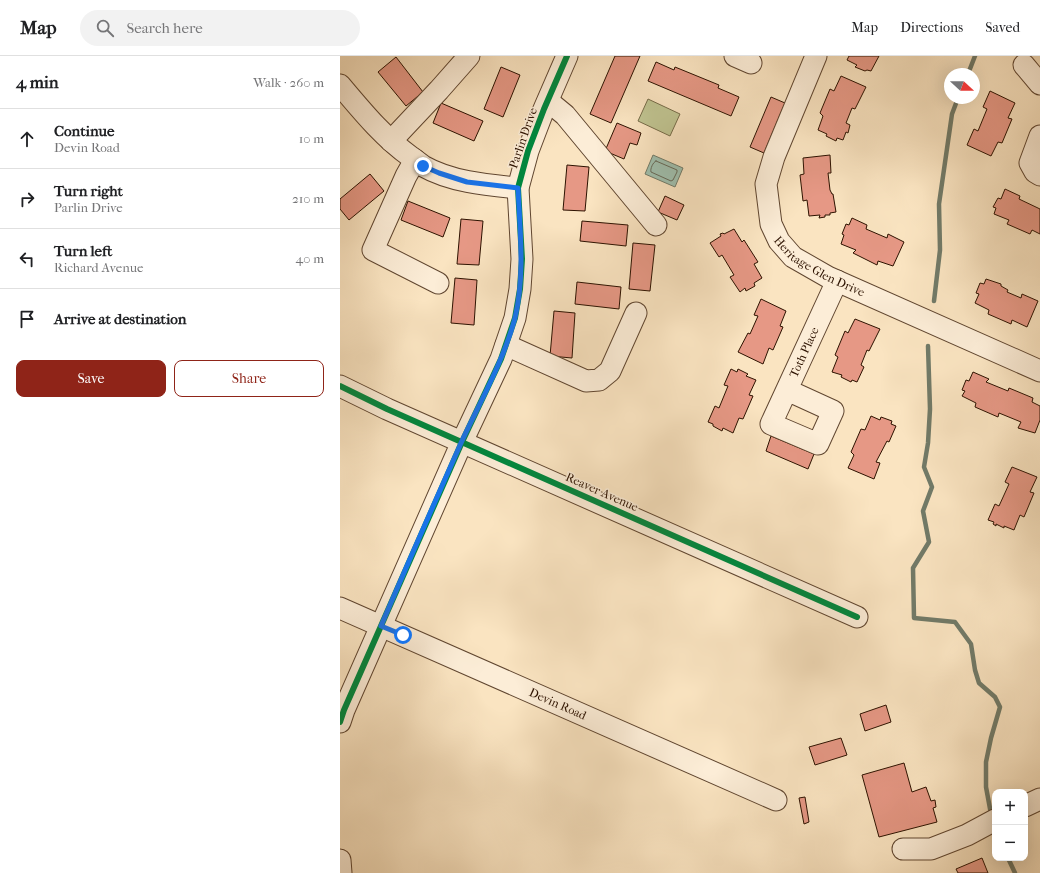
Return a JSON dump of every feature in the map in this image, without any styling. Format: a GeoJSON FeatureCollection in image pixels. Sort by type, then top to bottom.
{"type":"FeatureCollection","features":[{"type":"Feature","properties":{"kind":"street"},"geometry":{"type":"LineString","coordinates":[[391,141],[469,56]]}},
{"type":"Feature","properties":{"kind":"street","name":"Parlin Drive"},"geometry":{"type":"LineString","coordinates":[[340,722],[506,345],[515,318],[520,288],[522,259],[518,188],[528,150],[567,56]]}},
{"type":"Feature","properties":{"kind":"street","name":"Heritage Glen Drive"},"geometry":{"type":"LineString","coordinates":[[816,56],[774,157],[766,184],[771,224],[779,242],[792,257],[828,277],[1040,371]]}},
{"type":"Feature","properties":{"kind":"street"},"geometry":{"type":"LineString","coordinates":[[1024,65],[1040,84]]}},
{"type":"Feature","properties":{"kind":"street"},"geometry":{"type":"LineString","coordinates":[[340,85],[371,121],[397,147],[423,166],[467,182],[518,188]]}},
{"type":"Feature","properties":{"kind":"street"},"geometry":{"type":"LineString","coordinates":[[548,101],[565,115],[656,226]]}},
{"type":"Feature","properties":{"kind":"street"},"geometry":{"type":"LineString","coordinates":[[1040,136],[1030,163],[1035,172],[1040,174]]}},
{"type":"Feature","properties":{"kind":"street"},"geometry":{"type":"LineString","coordinates":[[415,160],[406,176],[373,250],[438,283]]}},
{"type":"Feature","properties":{"kind":"street","name":"Toth Place"},"geometry":{"type":"LineString","coordinates":[[787,390],[833,411],[818,444],[771,424],[837,281]]}},
{"type":"Feature","properties":{"kind":"street"},"geometry":{"type":"LineString","coordinates":[[506,345],[586,380],[600,380],[610,371],[636,313]]}},
{"type":"Feature","properties":{"kind":"street","name":"Reaver Avenue"},"geometry":{"type":"LineString","coordinates":[[340,386],[387,409],[857,616]]}},
{"type":"Feature","properties":{"kind":"street","name":"Devin Road"},"geometry":{"type":"LineString","coordinates":[[340,608],[776,800]]}},
{"type":"Feature","properties":{"kind":"street"},"geometry":{"type":"LineString","coordinates":[[1028,805],[1040,799]]}},
{"type":"Feature","properties":{"kind":"street"},"geometry":{"type":"LineString","coordinates":[[903,849],[931,849],[967,835],[992,822]]}},
{"type":"Feature","properties":{"kind":"street"},"geometry":{"type":"LineString","coordinates":[[340,860],[341,873]]}},
{"type":"Feature","properties":{"kind":"green space"},"geometry":{"type":"Polygon","coordinates":[[[648,99],[680,114],[670,136],[638,121],[648,99]]]}},
{"type":"Feature","properties":{"kind":"water"},"geometry":{"type":"Polygon","coordinates":[[[653,155],[683,168],[675,187],[645,174],[653,155]]]}},
{"type":"Feature","properties":{"kind":"building"},"geometry":{"type":"Polygon","coordinates":[[[615,56],[640,56],[611,123],[590,114],[615,56]]]}},
{"type":"Feature","properties":{"kind":"building"},"geometry":{"type":"Polygon","coordinates":[[[849,56],[879,56],[871,71],[865,71],[855,67],[857,65],[847,60],[849,56]]]}},
{"type":"Feature","properties":{"kind":"building"},"geometry":{"type":"Polygon","coordinates":[[[396,57],[423,92],[406,106],[378,72],[396,57]]]}},
{"type":"Feature","properties":{"kind":"building"},"geometry":{"type":"Polygon","coordinates":[[[656,62],[674,70],[675,67],[719,85],[718,88],[739,97],[731,116],[648,81],[656,62]]]}},
{"type":"Feature","properties":{"kind":"building"},"geometry":{"type":"Polygon","coordinates":[[[501,67],[520,75],[503,117],[484,109],[501,67]]]}},
{"type":"Feature","properties":{"kind":"building"},"geometry":{"type":"Polygon","coordinates":[[[841,76],[866,87],[855,109],[852,108],[846,123],[850,125],[848,133],[846,132],[843,140],[837,138],[836,141],[826,136],[827,134],[818,130],[823,116],[820,113],[830,89],[834,91],[841,76]]]}},
{"type":"Feature","properties":{"kind":"building"},"geometry":{"type":"Polygon","coordinates":[[[990,91],[1015,103],[1008,118],[1012,119],[1002,143],[998,142],[991,156],[967,145],[974,129],[978,131],[987,109],[983,107],[990,91]]]}},
{"type":"Feature","properties":{"kind":"building"},"geometry":{"type":"Polygon","coordinates":[[[771,97],[785,103],[764,153],[750,147],[771,97]]]}},
{"type":"Feature","properties":{"kind":"building"},"geometry":{"type":"Polygon","coordinates":[[[441,103],[483,121],[474,141],[433,123],[441,103]]]}},
{"type":"Feature","properties":{"kind":"building"},"geometry":{"type":"Polygon","coordinates":[[[617,123],[641,133],[637,145],[630,143],[624,159],[605,151],[617,123]]]}},
{"type":"Feature","properties":{"kind":"building"},"geometry":{"type":"Polygon","coordinates":[[[830,155],[831,173],[828,173],[830,190],[833,194],[836,212],[819,218],[820,215],[809,216],[807,200],[803,201],[800,175],[804,174],[803,158],[830,155]]]}},
{"type":"Feature","properties":{"kind":"building"},"geometry":{"type":"Polygon","coordinates":[[[567,165],[589,167],[585,211],[563,210],[567,165]]]}},
{"type":"Feature","properties":{"kind":"building"},"geometry":{"type":"Polygon","coordinates":[[[370,174],[384,191],[349,220],[340,209],[340,199],[370,174]]]}},
{"type":"Feature","properties":{"kind":"building"},"geometry":{"type":"Polygon","coordinates":[[[1005,189],[1020,196],[1019,199],[1040,209],[1040,234],[1032,230],[1030,234],[1007,224],[1009,220],[994,214],[996,208],[993,207],[998,198],[1001,199],[1005,189]]]}},
{"type":"Feature","properties":{"kind":"building"},"geometry":{"type":"Polygon","coordinates":[[[665,196],[684,205],[677,220],[658,212],[665,196]]]}},
{"type":"Feature","properties":{"kind":"building"},"geometry":{"type":"Polygon","coordinates":[[[408,201],[450,218],[443,237],[401,220],[408,201]]]}},
{"type":"Feature","properties":{"kind":"building"},"geometry":{"type":"Polygon","coordinates":[[[852,218],[867,225],[866,229],[887,238],[888,234],[904,242],[893,266],[878,261],[877,265],[853,253],[856,250],[841,244],[844,235],[842,234],[846,224],[849,225],[852,218]]]}},
{"type":"Feature","properties":{"kind":"building"},"geometry":{"type":"Polygon","coordinates":[[[461,219],[483,221],[479,265],[457,264],[461,219]]]}},
{"type":"Feature","properties":{"kind":"building"},"geometry":{"type":"Polygon","coordinates":[[[582,221],[628,225],[626,246],[580,241],[582,221]]]}},
{"type":"Feature","properties":{"kind":"building"},"geometry":{"type":"Polygon","coordinates":[[[734,229],[742,242],[744,240],[758,262],[754,264],[762,278],[754,283],[755,286],[746,291],[745,288],[740,292],[730,277],[734,275],[722,255],[719,257],[710,243],[721,236],[720,234],[724,234],[734,229]]]}},
{"type":"Feature","properties":{"kind":"building"},"geometry":{"type":"Polygon","coordinates":[[[633,243],[655,245],[650,291],[629,289],[633,243]]]}},
{"type":"Feature","properties":{"kind":"building"},"geometry":{"type":"Polygon","coordinates":[[[455,278],[477,280],[474,325],[451,323],[455,278]]]}},
{"type":"Feature","properties":{"kind":"building"},"geometry":{"type":"Polygon","coordinates":[[[986,279],[1001,284],[1001,286],[1008,290],[1007,292],[1021,298],[1022,294],[1038,301],[1027,327],[1012,320],[1011,324],[988,314],[989,310],[975,303],[979,294],[976,293],[980,283],[984,284],[986,279]]]}},
{"type":"Feature","properties":{"kind":"building"},"geometry":{"type":"Polygon","coordinates":[[[577,282],[621,287],[619,309],[575,304],[577,282]]]}},
{"type":"Feature","properties":{"kind":"building"},"geometry":{"type":"Polygon","coordinates":[[[761,299],[786,311],[780,326],[783,327],[773,350],[769,348],[763,364],[738,352],[748,333],[750,334],[758,316],[754,315],[761,299]]]}},
{"type":"Feature","properties":{"kind":"building"},"geometry":{"type":"Polygon","coordinates":[[[554,311],[575,313],[572,358],[550,356],[554,311]]]}},
{"type":"Feature","properties":{"kind":"building"},"geometry":{"type":"Polygon","coordinates":[[[855,319],[880,329],[869,351],[867,350],[861,365],[864,367],[857,382],[852,380],[851,382],[841,377],[842,375],[832,372],[838,357],[835,355],[845,331],[848,333],[855,319]]]}},
{"type":"Feature","properties":{"kind":"building"},"geometry":{"type":"Polygon","coordinates":[[[731,369],[737,372],[738,369],[748,374],[746,376],[756,380],[749,395],[753,396],[743,419],[739,418],[733,433],[723,428],[722,431],[708,422],[715,406],[719,408],[728,386],[724,385],[731,369]]]}},
{"type":"Feature","properties":{"kind":"building"},"geometry":{"type":"Polygon","coordinates":[[[973,372],[989,379],[986,382],[1008,391],[1009,388],[1033,398],[1032,402],[1040,406],[1040,420],[1035,433],[1018,428],[1021,422],[999,413],[998,417],[975,407],[976,403],[962,396],[965,391],[962,390],[966,380],[969,381],[973,372]]]}},
{"type":"Feature","properties":{"kind":"building"},"geometry":{"type":"Polygon","coordinates":[[[871,416],[880,420],[881,417],[892,421],[891,424],[896,426],[889,442],[887,441],[876,462],[880,463],[874,479],[848,468],[854,455],[851,452],[861,429],[865,430],[871,416]]]}},
{"type":"Feature","properties":{"kind":"building"},"geometry":{"type":"Polygon","coordinates":[[[771,436],[814,454],[808,469],[766,451],[771,436]]]}},
{"type":"Feature","properties":{"kind":"building"},"geometry":{"type":"Polygon","coordinates":[[[1012,467],[1037,477],[1030,492],[1034,493],[1024,517],[1020,515],[1014,530],[1004,526],[1004,528],[996,524],[996,526],[993,524],[994,522],[988,520],[995,504],[999,506],[1009,484],[1005,482],[1012,467]]]}},
{"type":"Feature","properties":{"kind":"building"},"geometry":{"type":"Polygon","coordinates":[[[886,705],[891,722],[865,731],[860,714],[886,705]]]}},
{"type":"Feature","properties":{"kind":"building"},"geometry":{"type":"Polygon","coordinates":[[[841,738],[847,755],[815,765],[809,747],[841,738]]]}},
{"type":"Feature","properties":{"kind":"building"},"geometry":{"type":"Polygon","coordinates":[[[904,763],[912,792],[926,787],[931,801],[935,800],[936,807],[933,808],[937,822],[879,837],[862,775],[904,763]]]}},
{"type":"Feature","properties":{"kind":"building"},"geometry":{"type":"Polygon","coordinates":[[[805,797],[809,822],[804,824],[799,798],[805,797]]]}},
{"type":"Feature","properties":{"kind":"building"},"geometry":{"type":"Polygon","coordinates":[[[982,858],[988,873],[958,873],[956,869],[982,858]]]}},
{"type":"Feature","properties":{"kind":"waterway"},"geometry":{"type":"LineString","coordinates":[[970,68],[975,56]]}},
{"type":"Feature","properties":{"kind":"waterway"},"geometry":{"type":"LineString","coordinates":[[934,301],[940,250],[939,204],[952,114],[956,104]]}},
{"type":"Feature","properties":{"kind":"waterway"},"geometry":{"type":"LineString","coordinates":[[928,346],[930,409],[928,443],[924,467],[932,487],[923,511],[929,542],[913,568],[914,618],[955,622],[971,644],[975,670],[979,683],[995,697],[1000,707],[986,762],[986,787],[991,814]]}},
{"type":"Feature","properties":{"kind":"waterway"},"geometry":{"type":"LineString","coordinates":[[1009,861],[1015,873]]}},
{"type":"Feature","properties":{"kind":"cycle path"},"geometry":{"type":"LineString","coordinates":[[340,722],[462,442],[501,359],[515,318],[520,289],[522,259],[518,188],[528,151],[567,56]]}},
{"type":"Feature","properties":{"kind":"cycle path"},"geometry":{"type":"LineString","coordinates":[[340,386],[387,409],[857,617]]}},
{"type":"Feature","properties":{"kind":"route"},"geometry":{"type":"LineString","coordinates":[[403,635],[381,626],[462,442],[501,359],[515,318],[520,288],[522,259],[518,188],[467,182],[423,166]]}}]}
